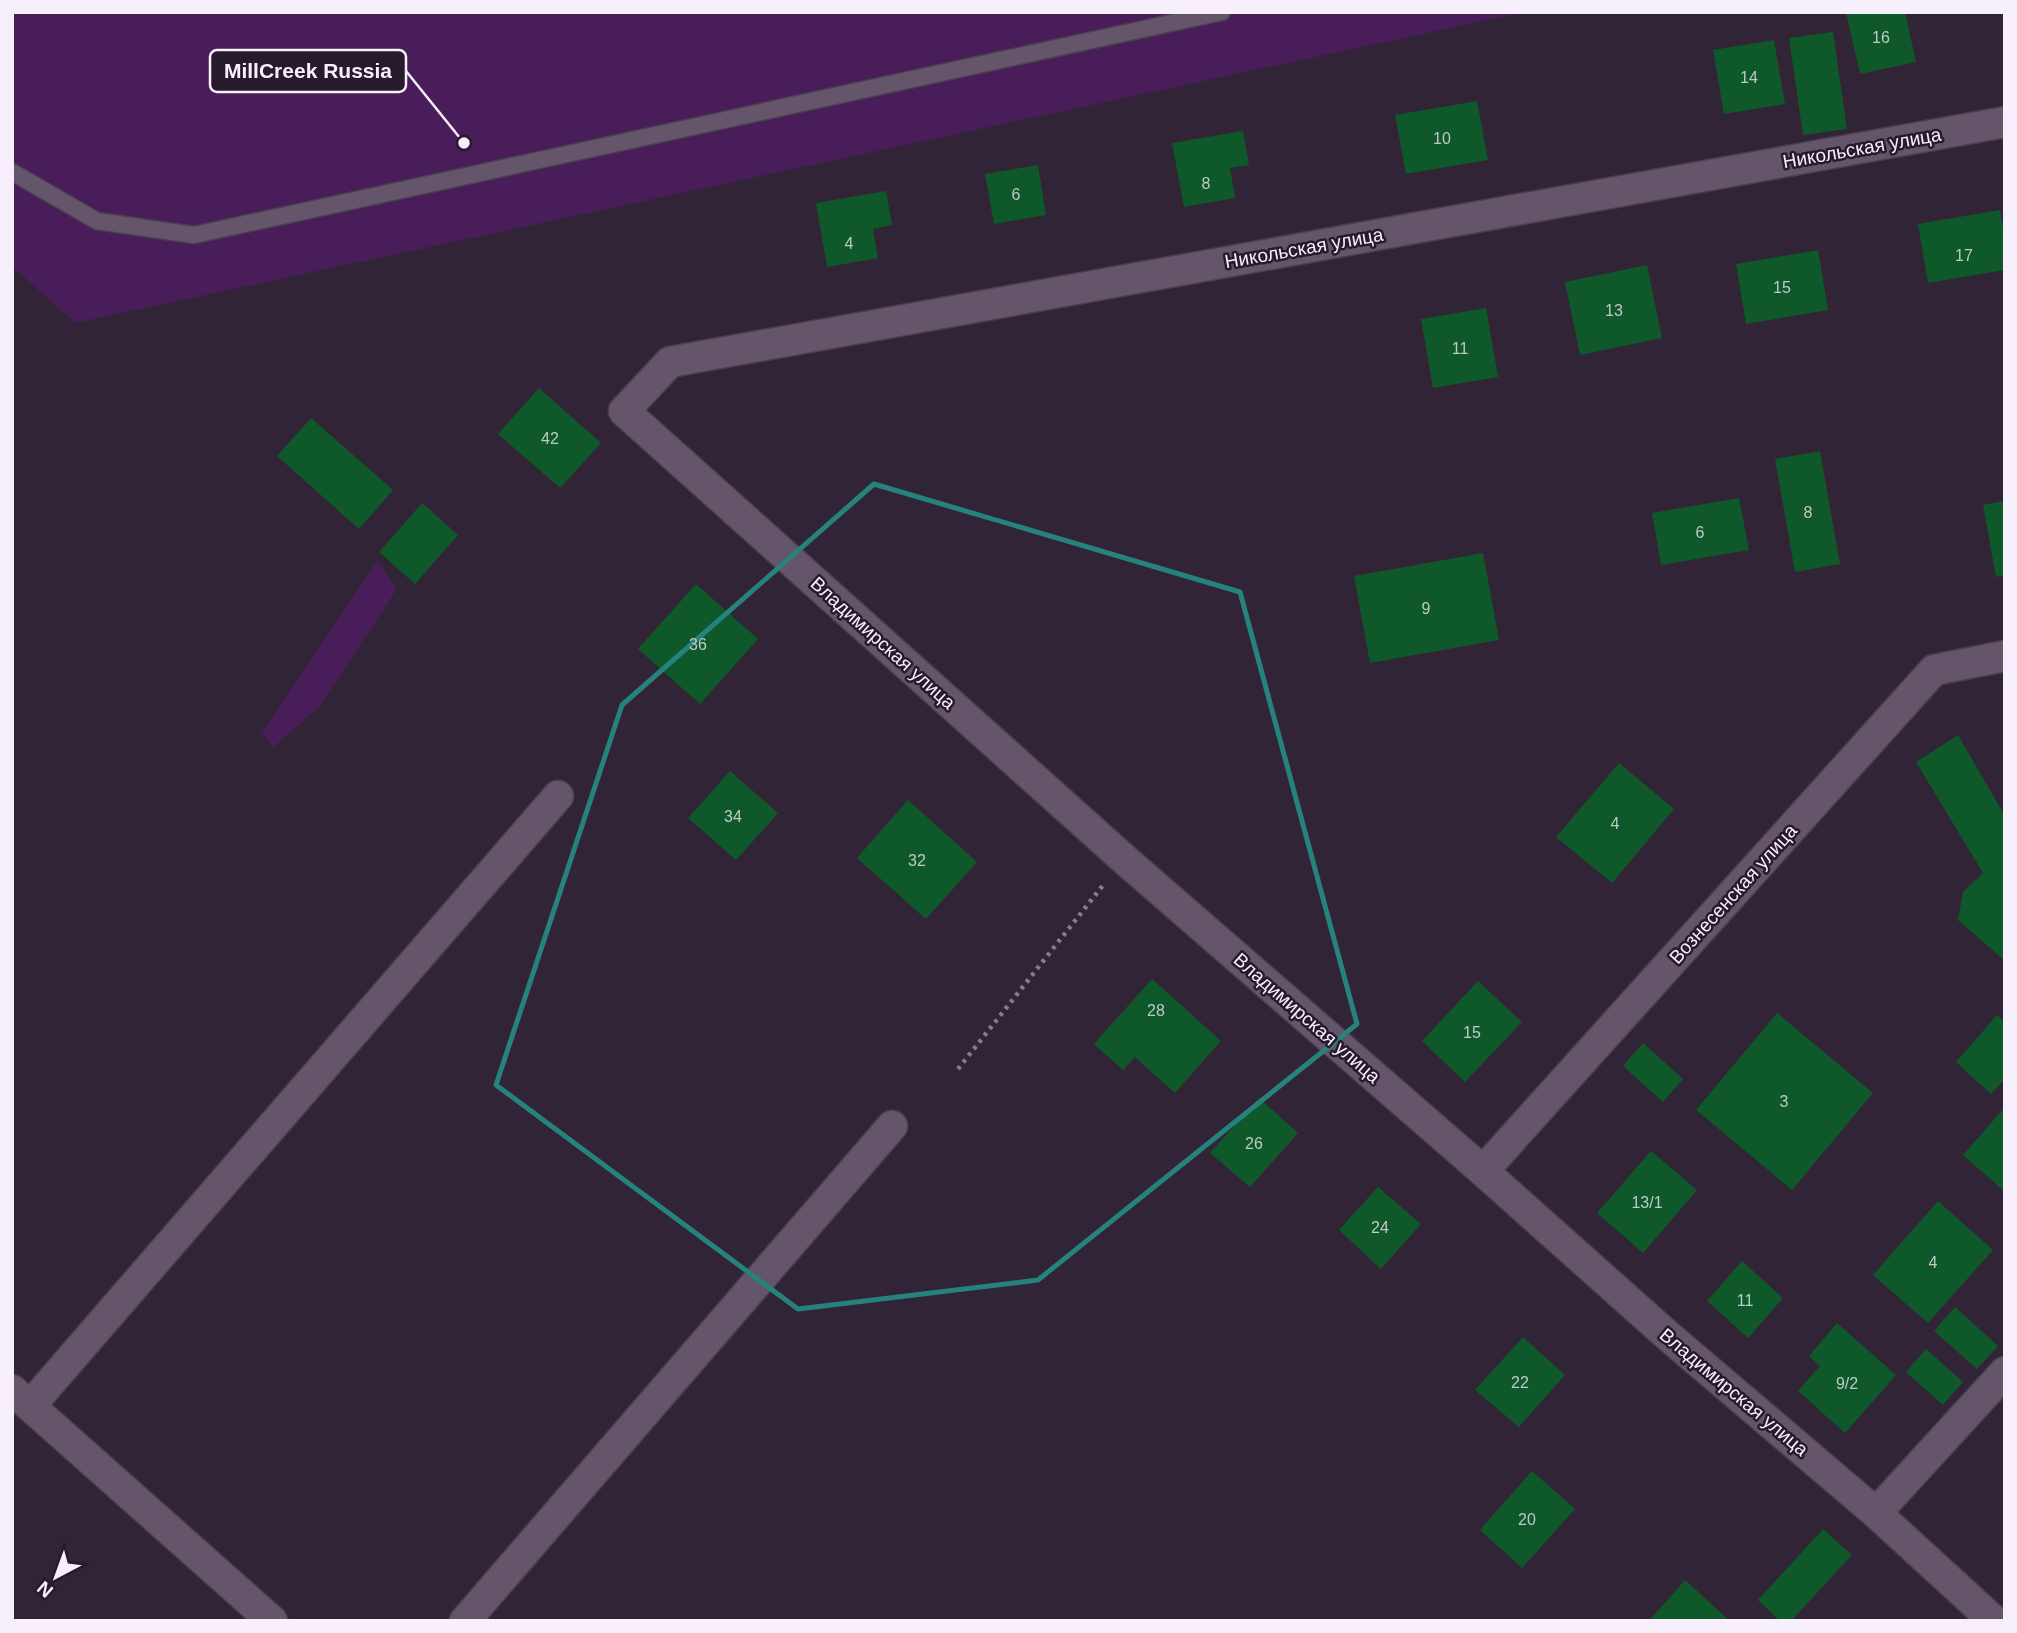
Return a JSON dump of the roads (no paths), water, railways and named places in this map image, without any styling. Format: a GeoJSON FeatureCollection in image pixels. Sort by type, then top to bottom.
{"type":"FeatureCollection","features":[{"type":"Feature","properties":{"kind":"street","name":"Никольская улица"},"geometry":{"type":"LineString","coordinates":[[624,411],[670,362],[2005,122]]}},
{"type":"Feature","properties":{"kind":"street","name":"Владимирская улица"},"geometry":{"type":"LineString","coordinates":[[624,411],[1124,859],[1667,1335],[1876,1513],[1994,1621]]}},
{"type":"Feature","properties":{"kind":"street","name":"Вознесенская улица"},"geometry":{"type":"LineString","coordinates":[[1483,1171],[1934,670],[2005,656]]}},
{"type":"Feature","properties":{"kind":"street"},"geometry":{"type":"LineString","coordinates":[[272,1621],[21,1398],[558,796]]}},
{"type":"Feature","properties":{"kind":"street"},"geometry":{"type":"LineString","coordinates":[[465,1621],[892,1126]]}},
{"type":"Feature","properties":{"kind":"street"},"geometry":{"type":"LineString","coordinates":[[1876,1513],[2005,1372]]}},
{"type":"Feature","properties":{"kind":"lane"},"geometry":{"type":"LineString","coordinates":[[12,172],[97,221],[194,235],[1222,12]]}},
{"type":"Feature","properties":{"kind":"place","name":"MillCreek Russia"},"geometry":{"type":"Point","coordinates":[464,143]}}]}
